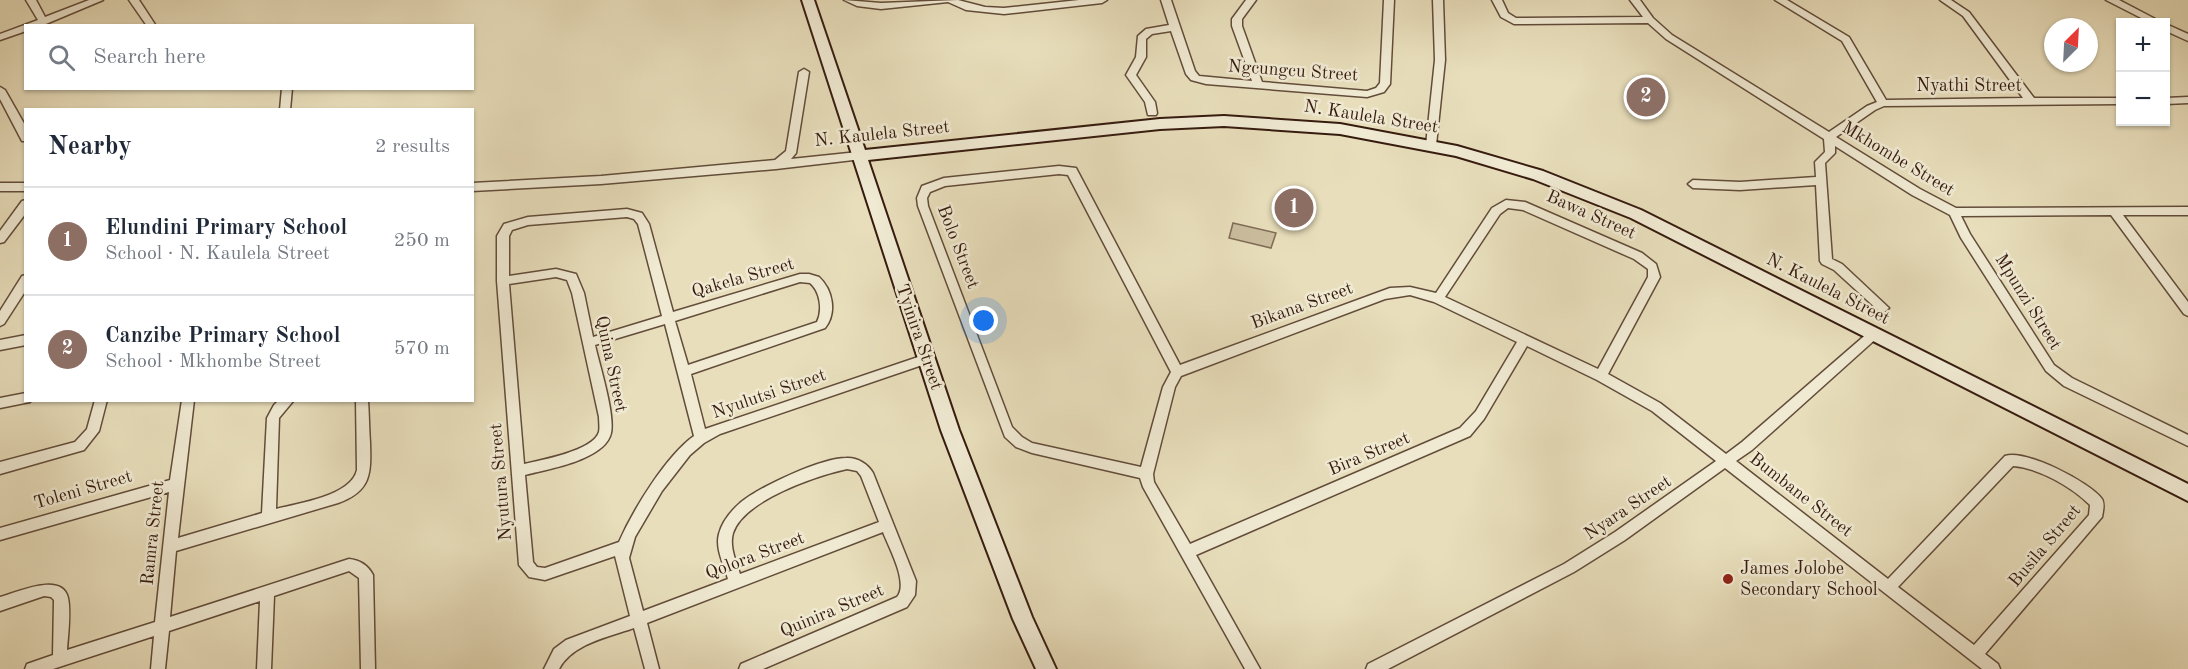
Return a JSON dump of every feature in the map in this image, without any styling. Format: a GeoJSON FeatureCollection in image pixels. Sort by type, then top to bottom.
{"type":"FeatureCollection","features":[{"type":"Feature","properties":{"kind":"street"},"geometry":{"type":"LineString","coordinates":[[31,0],[43,21]]}},
{"type":"Feature","properties":{"kind":"street"},"geometry":{"type":"LineString","coordinates":[[36,24],[98,0]]}},
{"type":"Feature","properties":{"kind":"street"},"geometry":{"type":"LineString","coordinates":[[134,0],[151,24]]}},
{"type":"Feature","properties":{"kind":"street","name":"Tyinira Street"},"geometry":{"type":"LineString","coordinates":[[808,0],[927,359],[985,522],[1023,619],[1046,669]]}},
{"type":"Feature","properties":{"kind":"street"},"geometry":{"type":"LineString","coordinates":[[849,0],[857,4],[872,5],[948,0],[970,9],[991,12],[1102,0]]}},
{"type":"Feature","properties":{"kind":"street","name":"Ngcungcu Street"},"geometry":{"type":"LineString","coordinates":[[1166,0],[1190,72],[1195,78],[1206,81],[1367,94],[1380,90],[1385,84],[1389,0]]}},
{"type":"Feature","properties":{"kind":"street"},"geometry":{"type":"LineString","coordinates":[[1251,0],[1237,20],[1237,27],[1258,85]]}},
{"type":"Feature","properties":{"kind":"street"},"geometry":{"type":"LineString","coordinates":[[1431,145],[1440,60],[1438,0]]}},
{"type":"Feature","properties":{"kind":"street"},"geometry":{"type":"LineString","coordinates":[[1497,0],[1504,15],[1514,21],[1650,20]]}},
{"type":"Feature","properties":{"kind":"street","name":"Mkhombe Street"},"geometry":{"type":"LineString","coordinates":[[1635,0],[1650,20],[1669,37],[1916,192],[1954,212],[2188,211]]}},
{"type":"Feature","properties":{"kind":"street"},"geometry":{"type":"LineString","coordinates":[[1780,0],[1846,39],[1883,103]]}},
{"type":"Feature","properties":{"kind":"street"},"geometry":{"type":"LineString","coordinates":[[1945,0],[1966,14],[2031,102]]}},
{"type":"Feature","properties":{"kind":"street"},"geometry":{"type":"LineString","coordinates":[[2111,0],[2148,18]]}},
{"type":"Feature","properties":{"kind":"street"},"geometry":{"type":"LineString","coordinates":[[1152,113],[1150,102],[1131,75],[1141,57],[1141,38],[1149,31],[1175,27]]}},
{"type":"Feature","properties":{"kind":"street"},"geometry":{"type":"LineString","coordinates":[[0,38],[24,29]]}},
{"type":"Feature","properties":{"kind":"street"},"geometry":{"type":"LineString","coordinates":[[2170,29],[2188,38]]}},
{"type":"Feature","properties":{"kind":"street"},"geometry":{"type":"LineString","coordinates":[[776,165],[791,153],[804,72]]}},
{"type":"Feature","properties":{"kind":"street"},"geometry":{"type":"LineString","coordinates":[[0,90],[24,134]]}},
{"type":"Feature","properties":{"kind":"street"},"geometry":{"type":"LineString","coordinates":[[285,108],[287,90]]}},
{"type":"Feature","properties":{"kind":"street"},"geometry":{"type":"LineString","coordinates":[[2170,101],[2188,100]]}},
{"type":"Feature","properties":{"kind":"street","name":"Nyathi Street"},"geometry":{"type":"LineString","coordinates":[[1829,137],[1871,108],[1883,103],[2116,101]]}},
{"type":"Feature","properties":{"kind":"street","name":"N. Kaulela Street"},"geometry":{"type":"LineString","coordinates":[[474,187],[601,180],[776,165],[1197,122],[1312,126],[1431,145],[1519,169],[1618,206],[1676,233],[2188,493]]}},
{"type":"Feature","properties":{"kind":"street"},"geometry":{"type":"LineString","coordinates":[[1829,137],[1830,153],[1820,162],[1826,261],[1838,267],[1882,308]]}},
{"type":"Feature","properties":{"kind":"street","name":"Bolo Street"},"geometry":{"type":"LineString","coordinates":[[1146,474],[1032,448],[1021,444],[1013,437],[1007,429],[923,206],[922,198],[926,189],[944,183],[1059,170],[1072,171],[1178,372]]}},
{"type":"Feature","properties":{"kind":"street"},"geometry":{"type":"LineString","coordinates":[[1693,184],[1740,186],[1820,181]]}},
{"type":"Feature","properties":{"kind":"street"},"geometry":{"type":"LineString","coordinates":[[0,187],[24,188]]}},
{"type":"Feature","properties":{"kind":"street","name":"Bawa Street"},"geometry":{"type":"LineString","coordinates":[[1438,298],[1496,211],[1506,204],[1525,206],[1638,256],[1651,264],[1655,272],[1654,277],[1601,376]]}},
{"type":"Feature","properties":{"kind":"street"},"geometry":{"type":"LineString","coordinates":[[0,239],[24,207]]}},
{"type":"Feature","properties":{"kind":"street","name":"Mpunzi Street"},"geometry":{"type":"LineString","coordinates":[[1954,212],[1965,235],[2050,368],[2068,382],[2188,441]]}},
{"type":"Feature","properties":{"kind":"street"},"geometry":{"type":"LineString","coordinates":[[2115,212],[2188,311]]}},
{"type":"Feature","properties":{"kind":"street","name":"Nyutura Street"},"geometry":{"type":"LineString","coordinates":[[621,548],[545,574],[534,573],[526,565],[503,280],[504,231],[512,224],[528,221],[634,214],[643,224],[667,319],[685,371],[702,437]]}},
{"type":"Feature","properties":{"kind":"street","name":"Quina Street"},"geometry":{"type":"LineString","coordinates":[[503,280],[556,273],[572,277],[605,417],[604,436],[588,450],[519,471]]}},
{"type":"Feature","properties":{"kind":"street","name":"Qakela Street"},"geometry":{"type":"LineString","coordinates":[[667,319],[800,278],[813,278],[818,282],[824,298],[828,315],[822,324],[685,371]]}},
{"type":"Feature","properties":{"kind":"street"},"geometry":{"type":"LineString","coordinates":[[0,321],[24,282]]}},
{"type":"Feature","properties":{"kind":"street","name":"Bikana Street"},"geometry":{"type":"LineString","coordinates":[[1178,372],[1393,292],[1414,290],[1438,298],[1601,376],[1656,406],[1727,462]]}},
{"type":"Feature","properties":{"kind":"street"},"geometry":{"type":"LineString","coordinates":[[588,343],[667,319]]}},
{"type":"Feature","properties":{"kind":"street","name":"Nyara Street"},"geometry":{"type":"LineString","coordinates":[[1373,669],[1399,664],[1569,568],[1620,536],[1727,462],[1766,431],[1874,334]]}},
{"type":"Feature","properties":{"kind":"street"},"geometry":{"type":"LineString","coordinates":[[0,345],[24,340]]}},
{"type":"Feature","properties":{"kind":"street","name":"Bira Street"},"geometry":{"type":"LineString","coordinates":[[1187,552],[1465,432],[1480,415],[1524,341]]}},
{"type":"Feature","properties":{"kind":"street","name":"Nyulutsi Street"},"geometry":{"type":"LineString","coordinates":[[621,548],[635,522],[684,452],[702,437],[730,425],[927,359]]}},
{"type":"Feature","properties":{"kind":"street"},"geometry":{"type":"LineString","coordinates":[[1178,372],[1166,397],[1146,474],[1153,491],[1253,669]]}},
{"type":"Feature","properties":{"kind":"street"},"geometry":{"type":"LineString","coordinates":[[0,404],[24,398]]}},
{"type":"Feature","properties":{"kind":"street"},"geometry":{"type":"LineString","coordinates":[[0,468],[79,446],[93,431],[100,402]]}},
{"type":"Feature","properties":{"kind":"street","name":"Ramra Street"},"geometry":{"type":"LineString","coordinates":[[158,669],[176,484],[188,402]]}},
{"type":"Feature","properties":{"kind":"street"},"geometry":{"type":"LineString","coordinates":[[269,517],[273,418],[286,402]]}},
{"type":"Feature","properties":{"kind":"street"},"geometry":{"type":"LineString","coordinates":[[169,548],[338,497],[358,486],[364,470],[362,402]]}},
{"type":"Feature","properties":{"kind":"street","name":"Busila Street"},"geometry":{"type":"LineString","coordinates":[[1888,588],[2010,460],[2030,463],[2088,494],[2097,503],[2095,518],[1975,655]]}},
{"type":"Feature","properties":{"kind":"street","name":"Bumbane Street"},"geometry":{"type":"LineString","coordinates":[[1727,462],[1993,669]]}},
{"type":"Feature","properties":{"kind":"street","name":"Quinira Street"},"geometry":{"type":"LineString","coordinates":[[736,583],[727,553],[725,534],[737,513],[765,493],[838,465],[855,464],[866,473],[909,581],[908,595],[902,602],[746,669]]}},
{"type":"Feature","properties":{"kind":"street","name":"Toleni Street"},"geometry":{"type":"LineString","coordinates":[[0,534],[176,484]]}},
{"type":"Feature","properties":{"kind":"street","name":"Qolora Street"},"geometry":{"type":"LineString","coordinates":[[551,669],[559,654],[571,645],[886,525]]}},
{"type":"Feature","properties":{"kind":"street"},"geometry":{"type":"LineString","coordinates":[[621,548],[652,669]]}},
{"type":"Feature","properties":{"kind":"street"},"geometry":{"type":"LineString","coordinates":[[32,669],[338,567],[356,566],[366,575],[368,669]]}},
{"type":"Feature","properties":{"kind":"street"},"geometry":{"type":"LineString","coordinates":[[0,604],[44,590],[58,593],[61,598],[60,659]]}},
{"type":"Feature","properties":{"kind":"street"},"geometry":{"type":"LineString","coordinates":[[264,669],[267,591]]}},
{"type":"Feature","properties":{"kind":"shaded area"},"geometry":{"type":"Polygon","coordinates":[[[1233,223],[1276,233],[1271,248],[1229,238],[1233,223]]]}},
{"type":"Feature","properties":{"kind":"place","name":"Canzibe Primary School"},"geometry":{"type":"Point","coordinates":[1646,97]}},
{"type":"Feature","properties":{"kind":"place","name":"Elundini Primary School"},"geometry":{"type":"Point","coordinates":[1294,208]}},
{"type":"Feature","properties":{"kind":"place","name":"James Jolobe Secondary School"},"geometry":{"type":"Point","coordinates":[1728,579]}}]}
